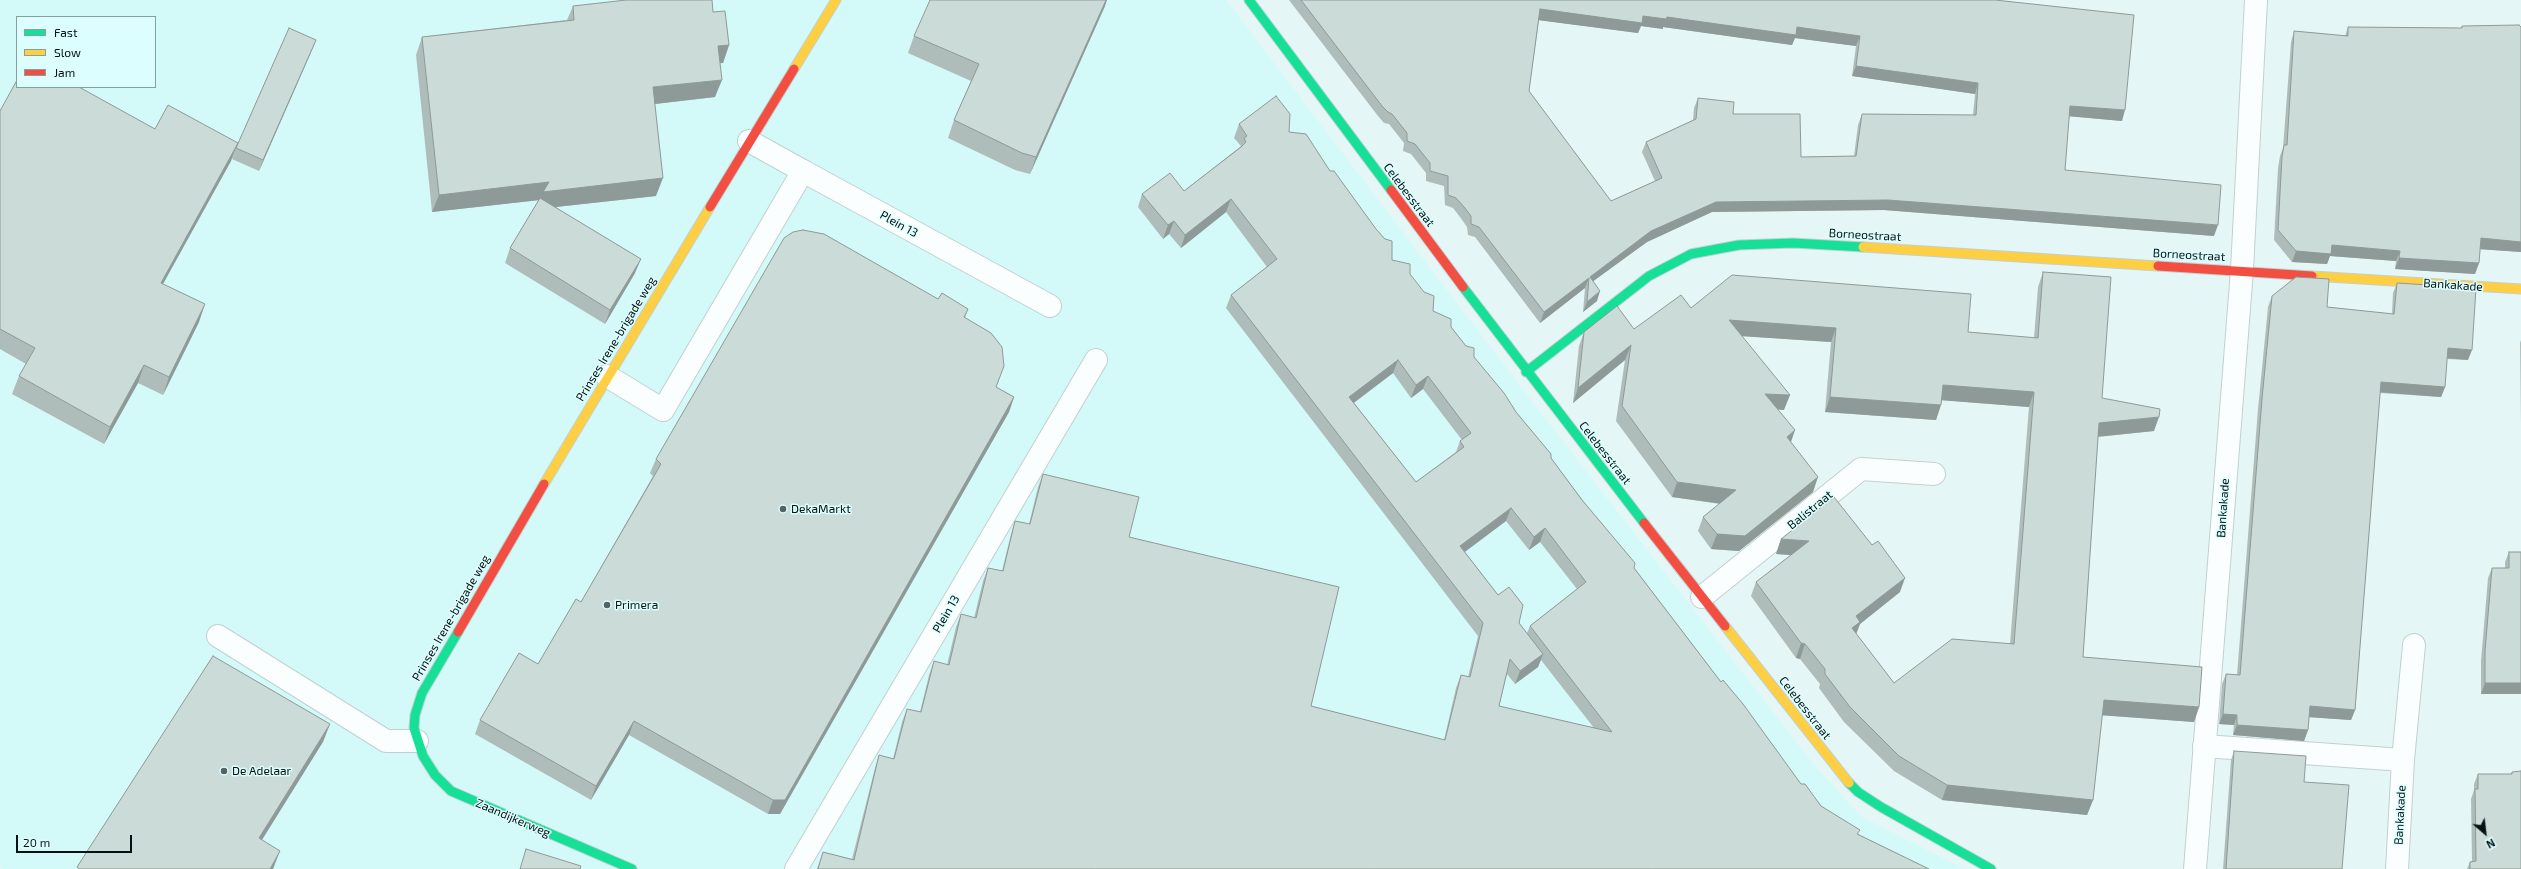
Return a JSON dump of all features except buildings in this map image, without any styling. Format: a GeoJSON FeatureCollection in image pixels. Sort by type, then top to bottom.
{"type":"FeatureCollection","features":[{"type":"Feature","properties":{"kind":"street","name":"Prinses Irene-brigade weg"},"geometry":{"type":"LineString","coordinates":[[422,693],[607,376],[836,0]]}},
{"type":"Feature","properties":{"kind":"street","name":"Celebesstraat"},"geometry":{"type":"LineString","coordinates":[[1249,0],[1526,372],[1842,774],[1858,792],[1991,869]]}},
{"type":"Feature","properties":{"kind":"street","name":"Bankakade"},"geometry":{"type":"LineString","coordinates":[[2195,869],[2242,270],[2256,0]]}},
{"type":"Feature","properties":{"kind":"street","name":"Plein 13"},"geometry":{"type":"LineString","coordinates":[[749,141],[1050,306]]}},
{"type":"Feature","properties":{"kind":"street"},"geometry":{"type":"LineString","coordinates":[[607,376],[663,410],[803,171]]}},
{"type":"Feature","properties":{"kind":"street","name":"Borneostraat"},"geometry":{"type":"LineString","coordinates":[[1526,372],[1649,276],[1690,254],[1739,245],[1793,243],[2242,270]]}},
{"type":"Feature","properties":{"kind":"street","name":"Bankakade"},"geometry":{"type":"LineString","coordinates":[[2242,270],[2521,289]]}},
{"type":"Feature","properties":{"kind":"street","name":"Plein 13"},"geometry":{"type":"LineString","coordinates":[[796,869],[1096,360]]}},
{"type":"Feature","properties":{"kind":"street","name":"Balistraat"},"geometry":{"type":"LineString","coordinates":[[1702,597],[1861,469],[1934,474]]}},
{"type":"Feature","properties":{"kind":"street"},"geometry":{"type":"LineString","coordinates":[[218,636],[386,741],[417,741]]}},
{"type":"Feature","properties":{"kind":"street","name":"Bankakade"},"geometry":{"type":"LineString","coordinates":[[2397,869],[2404,760],[2414,644]]}},
{"type":"Feature","properties":{"kind":"street","name":"Zaandijkerweg"},"geometry":{"type":"LineString","coordinates":[[422,693],[415,714],[414,728],[417,741],[435,775],[451,791],[632,869]]}},
{"type":"Feature","properties":{"kind":"street"},"geometry":{"type":"LineString","coordinates":[[2204,746],[2404,760]]}},
{"type":"Feature","properties":{"kind":"shaded area"},"geometry":{"type":"Polygon","coordinates":[[[0,0],[1226,0],[1517,382],[1814,765],[1862,817],[1965,869],[3,869],[0,867],[0,0]]]}},
{"type":"Feature","properties":{"kind":"traffic: fast"},"geometry":{"type":"LineString","coordinates":[[1249,0],[1391,190]]}},
{"type":"Feature","properties":{"kind":"traffic: fast"},"geometry":{"type":"LineString","coordinates":[[1526,372],[1649,276],[1691,254],[1739,245],[1793,243],[1863,247]]}},
{"type":"Feature","properties":{"kind":"traffic: fast"},"geometry":{"type":"LineString","coordinates":[[1463,287],[1644,523]]}},
{"type":"Feature","properties":{"kind":"traffic: fast"},"geometry":{"type":"LineString","coordinates":[[458,632],[422,693],[415,715],[414,728],[423,756],[435,775],[451,791],[632,869]]}},
{"type":"Feature","properties":{"kind":"traffic: fast"},"geometry":{"type":"LineString","coordinates":[[1849,783],[1858,792],[1881,807],[1991,869]]}},
{"type":"Feature","properties":{"kind":"traffic: slow"},"geometry":{"type":"LineString","coordinates":[[794,69],[836,0]]}},
{"type":"Feature","properties":{"kind":"traffic: slow"},"geometry":{"type":"LineString","coordinates":[[544,484],[710,207]]}},
{"type":"Feature","properties":{"kind":"traffic: slow"},"geometry":{"type":"LineString","coordinates":[[1863,247],[2158,266]]}},
{"type":"Feature","properties":{"kind":"traffic: slow"},"geometry":{"type":"LineString","coordinates":[[2312,276],[2521,289]]}},
{"type":"Feature","properties":{"kind":"traffic: slow"},"geometry":{"type":"LineString","coordinates":[[1725,626],[1849,783]]}},
{"type":"Feature","properties":{"kind":"traffic: jam"},"geometry":{"type":"LineString","coordinates":[[710,207],[794,69]]}},
{"type":"Feature","properties":{"kind":"traffic: jam"},"geometry":{"type":"LineString","coordinates":[[1391,190],[1463,287]]}},
{"type":"Feature","properties":{"kind":"traffic: jam"},"geometry":{"type":"LineString","coordinates":[[2158,266],[2312,276]]}},
{"type":"Feature","properties":{"kind":"traffic: jam"},"geometry":{"type":"LineString","coordinates":[[458,632],[544,484]]}},
{"type":"Feature","properties":{"kind":"traffic: jam"},"geometry":{"type":"LineString","coordinates":[[1644,523],[1725,626]]}},
{"type":"Feature","properties":{"kind":"place","name":"DekaMarkt"},"geometry":{"type":"Point","coordinates":[783,509]}},
{"type":"Feature","properties":{"kind":"place","name":"Primera"},"geometry":{"type":"Point","coordinates":[607,605]}},
{"type":"Feature","properties":{"kind":"place","name":"De Adelaar"},"geometry":{"type":"Point","coordinates":[224,771]}}]}
